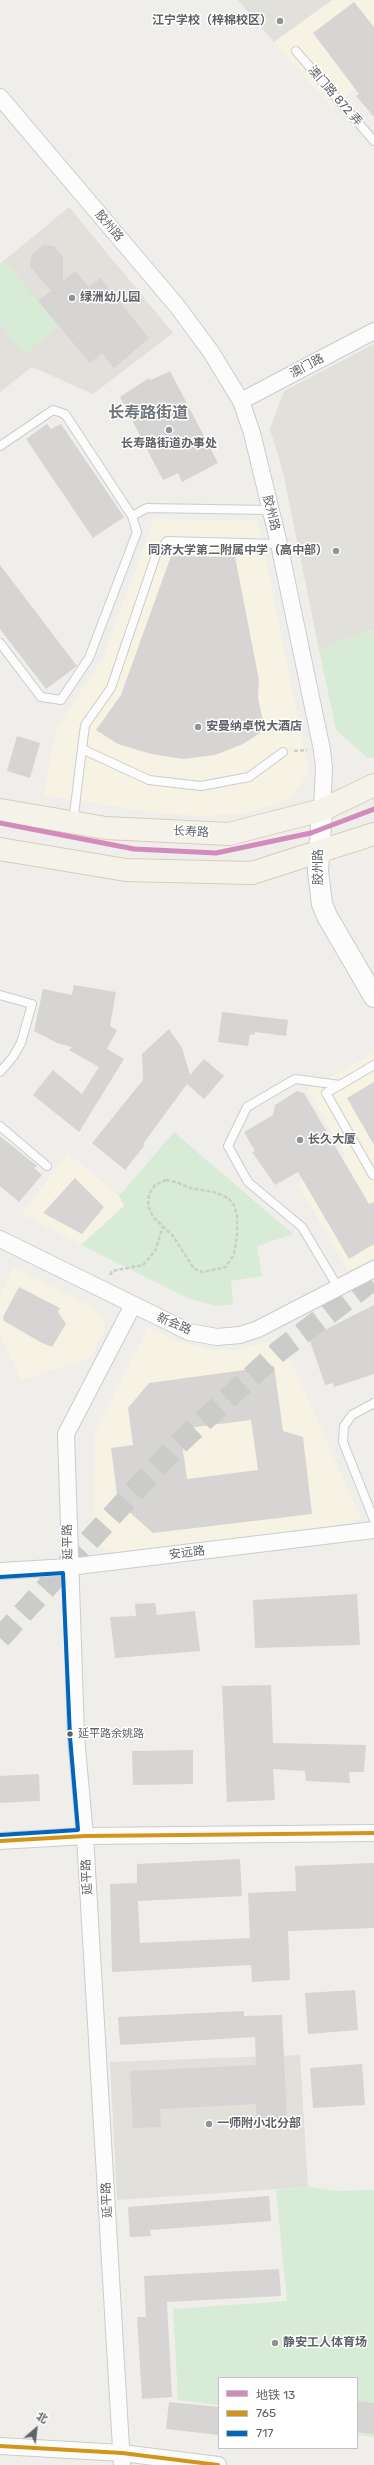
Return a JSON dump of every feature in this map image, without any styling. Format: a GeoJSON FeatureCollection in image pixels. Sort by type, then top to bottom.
{"type":"FeatureCollection","features":[{"type":"Feature","properties":{"kind":"main road","name":"长寿路"},"geometry":{"type":"LineString","coordinates":[[0,810],[106,828],[229,834],[322,810],[374,785]]}},
{"type":"Feature","properties":{"kind":"main road"},"geometry":{"type":"LineString","coordinates":[[0,849],[126,870],[252,872],[318,853],[374,834]]}},
{"type":"Feature","properties":{"kind":"street","name":"胶州路"},"geometry":{"type":"LineString","coordinates":[[0,97],[177,306],[211,352],[241,401],[252,433],[279,544],[322,750],[324,768],[318,853],[319,890],[327,916],[374,997]]}},
{"type":"Feature","properties":{"kind":"street","name":"澳门路"},"geometry":{"type":"LineString","coordinates":[[241,401],[374,331]]}},
{"type":"Feature","properties":{"kind":"street","name":"新会路"},"geometry":{"type":"LineString","coordinates":[[0,1239],[189,1332],[217,1337],[240,1335],[258,1329],[338,1289],[374,1269]]}},
{"type":"Feature","properties":{"kind":"street","name":"延平路"},"geometry":{"type":"LineString","coordinates":[[122,2459],[85,1836],[76,1737],[69,1567],[66,1434],[133,1305]]}},
{"type":"Feature","properties":{"kind":"street","name":"安远路"},"geometry":{"type":"LineString","coordinates":[[0,1571],[69,1567],[374,1530]]}},
{"type":"Feature","properties":{"kind":"street"},"geometry":{"type":"LineString","coordinates":[[0,1841],[85,1836],[374,1833]]}},
{"type":"Feature","properties":{"kind":"street"},"geometry":{"type":"LineString","coordinates":[[0,2446],[122,2459],[218,2465]]}},
{"type":"Feature","properties":{"kind":"lane","name":"澳门路 872 弄"},"geometry":{"type":"LineString","coordinates":[[296,51],[374,141]]}},
{"type":"Feature","properties":{"kind":"lane"},"geometry":{"type":"LineString","coordinates":[[0,446],[53,410],[65,414],[132,516],[137,532],[92,651],[61,700],[41,697],[0,643]]}},
{"type":"Feature","properties":{"kind":"lane"},"geometry":{"type":"LineString","coordinates":[[132,516],[147,508],[270,510]]}},
{"type":"Feature","properties":{"kind":"lane"},"geometry":{"type":"LineString","coordinates":[[73,822],[85,725],[111,688],[156,555],[167,541],[279,544]]}},
{"type":"Feature","properties":{"kind":"lane"},"geometry":{"type":"LineString","coordinates":[[82,749],[148,780],[201,786],[249,777],[283,752]]}},
{"type":"Feature","properties":{"kind":"lane"},"geometry":{"type":"LineString","coordinates":[[0,995],[32,1004],[21,1044],[13,1057],[0,1072]]}},
{"type":"Feature","properties":{"kind":"lane"},"geometry":{"type":"LineString","coordinates":[[373,1175],[326,1093],[374,1065]]}},
{"type":"Feature","properties":{"kind":"lane"},"geometry":{"type":"LineString","coordinates":[[338,1289],[302,1227],[248,1182],[228,1146],[247,1107],[295,1079],[340,1085]]}},
{"type":"Feature","properties":{"kind":"lane"},"geometry":{"type":"LineString","coordinates":[[0,1126],[47,1166]]}},
{"type":"Feature","properties":{"kind":"lane"},"geometry":{"type":"LineString","coordinates":[[374,1403],[352,1415],[344,1426],[343,1442],[374,1520]]}},
{"type":"Feature","properties":{"kind":"path"},"geometry":{"type":"LineString","coordinates":[[283,752],[322,750]]}},
{"type":"Feature","properties":{"kind":"path"},"geometry":{"type":"LineString","coordinates":[[166,1180],[176,1182],[190,1188],[214,1192],[228,1198],[234,1205],[237,1216],[237,1236],[234,1254],[226,1267],[203,1272],[194,1269],[173,1236],[163,1226],[153,1217],[148,1206],[149,1194],[155,1185],[166,1180]]}},
{"type":"Feature","properties":{"kind":"path"},"geometry":{"type":"LineString","coordinates":[[102,1290],[112,1271],[143,1265],[155,1252],[163,1226]]}},
{"type":"Feature","properties":{"kind":"shaded area","name":"江宁学校（梓棉校区）"},"geometry":{"type":"Polygon","coordinates":[[[238,0],[332,0],[274,42],[238,0]]]}},
{"type":"Feature","properties":{"kind":"shaded area"},"geometry":{"type":"Polygon","coordinates":[[[332,0],[374,0],[374,73],[332,107],[274,42],[332,0]]]}},
{"type":"Feature","properties":{"kind":"shaded area","name":"绿洲幼儿园"},"geometry":{"type":"Polygon","coordinates":[[[69,207],[173,333],[93,394],[32,367],[0,392],[0,264],[69,207]]]}},
{"type":"Feature","properties":{"kind":"shaded area","name":"同济大学第二附属中学（高中部）"},"geometry":{"type":"Polygon","coordinates":[[[374,344],[374,631],[371,630],[319,650],[283,472],[270,429],[284,391],[374,344]]]}},
{"type":"Feature","properties":{"kind":"shaded area"},"geometry":{"type":"Polygon","coordinates":[[[154,519],[258,521],[309,773],[290,798],[249,813],[202,816],[149,812],[44,795],[56,729],[103,658],[154,519]]]}},
{"type":"Feature","properties":{"kind":"shaded area"},"geometry":{"type":"Polygon","coordinates":[[[374,1053],[374,1258],[348,1271],[298,1184],[346,1156],[307,1090],[374,1053]]]}},
{"type":"Feature","properties":{"kind":"shaded area"},"geometry":{"type":"Polygon","coordinates":[[[68,1153],[119,1196],[125,1205],[81,1245],[22,1214],[68,1153]]]}},
{"type":"Feature","properties":{"kind":"shaded area"},"geometry":{"type":"Polygon","coordinates":[[[14,1268],[96,1309],[103,1318],[105,1330],[91,1358],[21,1380],[0,1335],[0,1296],[14,1268]]]}},
{"type":"Feature","properties":{"kind":"shaded area"},"geometry":{"type":"Polygon","coordinates":[[[148,1327],[176,1340],[206,1349],[236,1350],[281,1338],[361,1519],[326,1528],[124,1554],[113,1553],[103,1548],[93,1530],[95,1432],[148,1327]]]}},
{"type":"Feature","properties":{"kind":"shaded area","name":"一师附小北分部"},"geometry":{"type":"Polygon","coordinates":[[[300,2055],[308,2187],[117,2200],[110,2062],[300,2055]]]}},
{"type":"Feature","properties":{"kind":"green space"},"geometry":{"type":"Polygon","coordinates":[[[4,260],[59,326],[25,354],[0,324],[0,264],[4,260]]]}},
{"type":"Feature","properties":{"kind":"green space"},"geometry":{"type":"Polygon","coordinates":[[[371,630],[374,631],[374,758],[368,758],[336,730],[319,650],[371,630]]]}},
{"type":"Feature","properties":{"kind":"green space"},"geometry":{"type":"Polygon","coordinates":[[[174,1132],[293,1234],[257,1246],[262,1276],[231,1281],[233,1304],[217,1306],[190,1299],[81,1245],[124,1206],[119,1196],[174,1132]]]}},
{"type":"Feature","properties":{"kind":"green space","name":"静安工人体育场"},"geometry":{"type":"Polygon","coordinates":[[[308,2187],[335,2191],[374,2190],[374,2437],[358,2435],[358,2377],[218,2377],[218,2405],[178,2400],[173,2309],[287,2301],[276,2190],[308,2187]]]}},
{"type":"Feature","properties":{"kind":"building"},"geometry":{"type":"Polygon","coordinates":[[[354,2],[374,27],[374,117],[356,96],[359,94],[313,33],[354,2]]]}},
{"type":"Feature","properties":{"kind":"building"},"geometry":{"type":"Polygon","coordinates":[[[43,245],[54,246],[63,257],[63,281],[75,271],[89,287],[100,278],[149,338],[114,368],[102,353],[90,363],[38,301],[51,291],[30,267],[32,254],[43,245]]]}},
{"type":"Feature","properties":{"kind":"building","name":"长寿路街道办事处"},"geometry":{"type":"Polygon","coordinates":[[[170,371],[218,463],[182,482],[178,473],[163,480],[120,397],[149,378],[151,380],[170,371]]]}},
{"type":"Feature","properties":{"kind":"building"},"geometry":{"type":"Polygon","coordinates":[[[47,424],[51,429],[61,424],[124,517],[93,538],[26,439],[47,424]]]}},
{"type":"Feature","properties":{"kind":"building"},"geometry":{"type":"Polygon","coordinates":[[[171,556],[235,557],[259,680],[258,698],[264,725],[260,733],[243,744],[215,755],[183,759],[151,754],[118,744],[96,730],[121,695],[171,556]]]}},
{"type":"Feature","properties":{"kind":"building"},"geometry":{"type":"Polygon","coordinates":[[[0,565],[77,666],[46,689],[0,629],[0,565]]]}},
{"type":"Feature","properties":{"kind":"building"},"geometry":{"type":"Polygon","coordinates":[[[17,736],[40,743],[30,778],[7,771],[17,736]]]}},
{"type":"Feature","properties":{"kind":"building"},"geometry":{"type":"Polygon","coordinates":[[[74,985],[116,992],[110,1026],[117,1030],[107,1049],[124,1059],[79,1132],[33,1095],[53,1070],[82,1094],[99,1067],[69,1050],[72,1047],[57,1043],[34,1031],[43,989],[72,995],[74,985]]]}},
{"type":"Feature","properties":{"kind":"building"},"geometry":{"type":"Polygon","coordinates":[[[222,1012],[288,1020],[286,1036],[255,1032],[255,1035],[250,1034],[248,1046],[218,1042],[222,1012]]]}},
{"type":"Feature","properties":{"kind":"building"},"geometry":{"type":"Polygon","coordinates":[[[169,1029],[182,1048],[190,1075],[204,1059],[224,1076],[204,1099],[187,1084],[143,1144],[145,1145],[125,1170],[92,1143],[143,1080],[142,1054],[169,1029]]]}},
{"type":"Feature","properties":{"kind":"building"},"geometry":{"type":"Polygon","coordinates":[[[374,1082],[374,1145],[347,1098],[374,1082]]]}},
{"type":"Feature","properties":{"kind":"building"},"geometry":{"type":"Polygon","coordinates":[[[297,1091],[304,1093],[369,1204],[374,1202],[374,1244],[349,1259],[298,1172],[275,1185],[252,1152],[255,1151],[244,1132],[273,1115],[275,1105],[297,1091]]]}},
{"type":"Feature","properties":{"kind":"building"},"geometry":{"type":"Polygon","coordinates":[[[0,1136],[37,1166],[34,1168],[42,1175],[19,1202],[0,1186],[0,1136]]]}},
{"type":"Feature","properties":{"kind":"building"},"geometry":{"type":"Polygon","coordinates":[[[75,1178],[104,1207],[82,1234],[43,1213],[75,1178]]]}},
{"type":"Feature","properties":{"kind":"building"},"geometry":{"type":"Polygon","coordinates":[[[19,1287],[60,1308],[58,1312],[66,1324],[52,1347],[42,1343],[4,1321],[3,1317],[19,1287]]]}},
{"type":"Feature","properties":{"kind":"building"},"geometry":{"type":"Polygon","coordinates":[[[374,1305],[374,1374],[334,1387],[333,1383],[325,1385],[309,1338],[374,1305]]]}},
{"type":"Feature","properties":{"kind":"building"},"geometry":{"type":"Polygon","coordinates":[[[274,1366],[283,1431],[303,1437],[312,1514],[153,1533],[118,1502],[111,1448],[133,1445],[128,1408],[149,1383],[274,1366]],[[251,1420],[180,1429],[187,1479],[258,1470],[251,1420]]]}},
{"type":"Feature","properties":{"kind":"building"},"geometry":{"type":"Polygon","coordinates":[[[357,1594],[360,1645],[255,1648],[253,1600],[357,1594]]]}},
{"type":"Feature","properties":{"kind":"building"},"geometry":{"type":"Polygon","coordinates":[[[155,1603],[157,1615],[195,1611],[200,1651],[115,1658],[110,1617],[136,1616],[135,1604],[155,1603]]]}},
{"type":"Feature","properties":{"kind":"building"},"geometry":{"type":"Polygon","coordinates":[[[271,1685],[273,1743],[366,1745],[364,1772],[349,1772],[350,1783],[306,1781],[305,1771],[273,1769],[275,1800],[227,1802],[222,1686],[271,1685]]]}},
{"type":"Feature","properties":{"kind":"building"},"geometry":{"type":"Polygon","coordinates":[[[193,1750],[193,1784],[133,1785],[132,1751],[193,1750]]]}},
{"type":"Feature","properties":{"kind":"building"},"geometry":{"type":"Polygon","coordinates":[[[39,1774],[40,1801],[0,1803],[0,1776],[39,1774]]]}},
{"type":"Feature","properties":{"kind":"building"},"geometry":{"type":"Polygon","coordinates":[[[240,1859],[242,1896],[138,1901],[140,1943],[250,1938],[248,1893],[296,1891],[295,1866],[374,1863],[374,1928],[288,1931],[290,1980],[252,1982],[251,1965],[112,1972],[110,1884],[137,1883],[137,1864],[240,1859]]]}},
{"type":"Feature","properties":{"kind":"building"},"geometry":{"type":"Polygon","coordinates":[[[355,1990],[358,2030],[308,2034],[305,1993],[355,1990]]]}},
{"type":"Feature","properties":{"kind":"building"},"geometry":{"type":"Polygon","coordinates":[[[244,2011],[244,2016],[282,2015],[287,2121],[257,2123],[256,2104],[160,2109],[161,2127],[133,2128],[130,2071],[256,2065],[255,2037],[120,2045],[118,2017],[244,2011]]]}},
{"type":"Feature","properties":{"kind":"building"},"geometry":{"type":"Polygon","coordinates":[[[362,2064],[365,2105],[313,2108],[310,2068],[362,2064]]]}},
{"type":"Feature","properties":{"kind":"building"},"geometry":{"type":"Polygon","coordinates":[[[269,2196],[271,2221],[150,2230],[151,2236],[130,2237],[128,2207],[269,2196]]]}},
{"type":"Feature","properties":{"kind":"building"},"geometry":{"type":"Polygon","coordinates":[[[279,2269],[281,2296],[167,2302],[172,2397],[142,2399],[137,2317],[146,2317],[144,2276],[279,2269]]]}},
{"type":"Feature","properties":{"kind":"building"},"geometry":{"type":"Polygon","coordinates":[[[358,2401],[374,2403],[374,2434],[358,2432],[358,2401]]]}},
{"type":"Feature","properties":{"kind":"building"},"geometry":{"type":"Polygon","coordinates":[[[169,2402],[218,2407],[218,2435],[166,2429],[169,2402]]]}},
{"type":"Feature","properties":{"kind":"tunnel"},"geometry":{"type":"LineString","coordinates":[[0,1638],[175,1447],[279,1351],[374,1279]]}},
{"type":"Feature","properties":{"kind":"metro line","name":"13"},"geometry":{"type":"LineString","coordinates":[[0,823],[134,849],[216,853],[311,833],[374,809]]}},
{"type":"Feature","properties":{"kind":"transit line","name":"717"},"geometry":{"type":"LineString","coordinates":[[0,1577],[63,1573],[70,1737],[78,1830],[0,1835]]}},
{"type":"Feature","properties":{"kind":"transit line","name":"765"},"geometry":{"type":"LineString","coordinates":[[0,1841],[85,1836],[374,1833]]}},
{"type":"Feature","properties":{"kind":"transit line","name":"765"},"geometry":{"type":"LineString","coordinates":[[0,2446],[122,2453],[218,2465]]}},
{"type":"Feature","properties":{"kind":"place","name":"江宁学校（梓棉校区）"},"geometry":{"type":"Point","coordinates":[280,21]}},
{"type":"Feature","properties":{"kind":"place","name":"绿洲幼儿园"},"geometry":{"type":"Point","coordinates":[72,298]}},
{"type":"Feature","properties":{"kind":"place","name":"长寿路街道办事处"},"geometry":{"type":"Point","coordinates":[169,430]}},
{"type":"Feature","properties":{"kind":"place","name":"同济大学第二附属中学（高中部）"},"geometry":{"type":"Point","coordinates":[336,551]}},
{"type":"Feature","properties":{"kind":"place","name":"安曼纳卓悦大酒店"},"geometry":{"type":"Point","coordinates":[198,727]}},
{"type":"Feature","properties":{"kind":"place","name":"长久大厦"},"geometry":{"type":"Point","coordinates":[300,1140]}},
{"type":"Feature","properties":{"kind":"place","name":"延平路余姚路"},"geometry":{"type":"Point","coordinates":[70,1734]}},
{"type":"Feature","properties":{"kind":"place","name":"一师附小北分部"},"geometry":{"type":"Point","coordinates":[209,2124]}},
{"type":"Feature","properties":{"kind":"place","name":"静安工人体育场"},"geometry":{"type":"Point","coordinates":[275,2343]}},
{"type":"Feature","properties":{"kind":"district","name":"长寿路街道"},"geometry":{"type":"Point","coordinates":[148,413]}}]}
